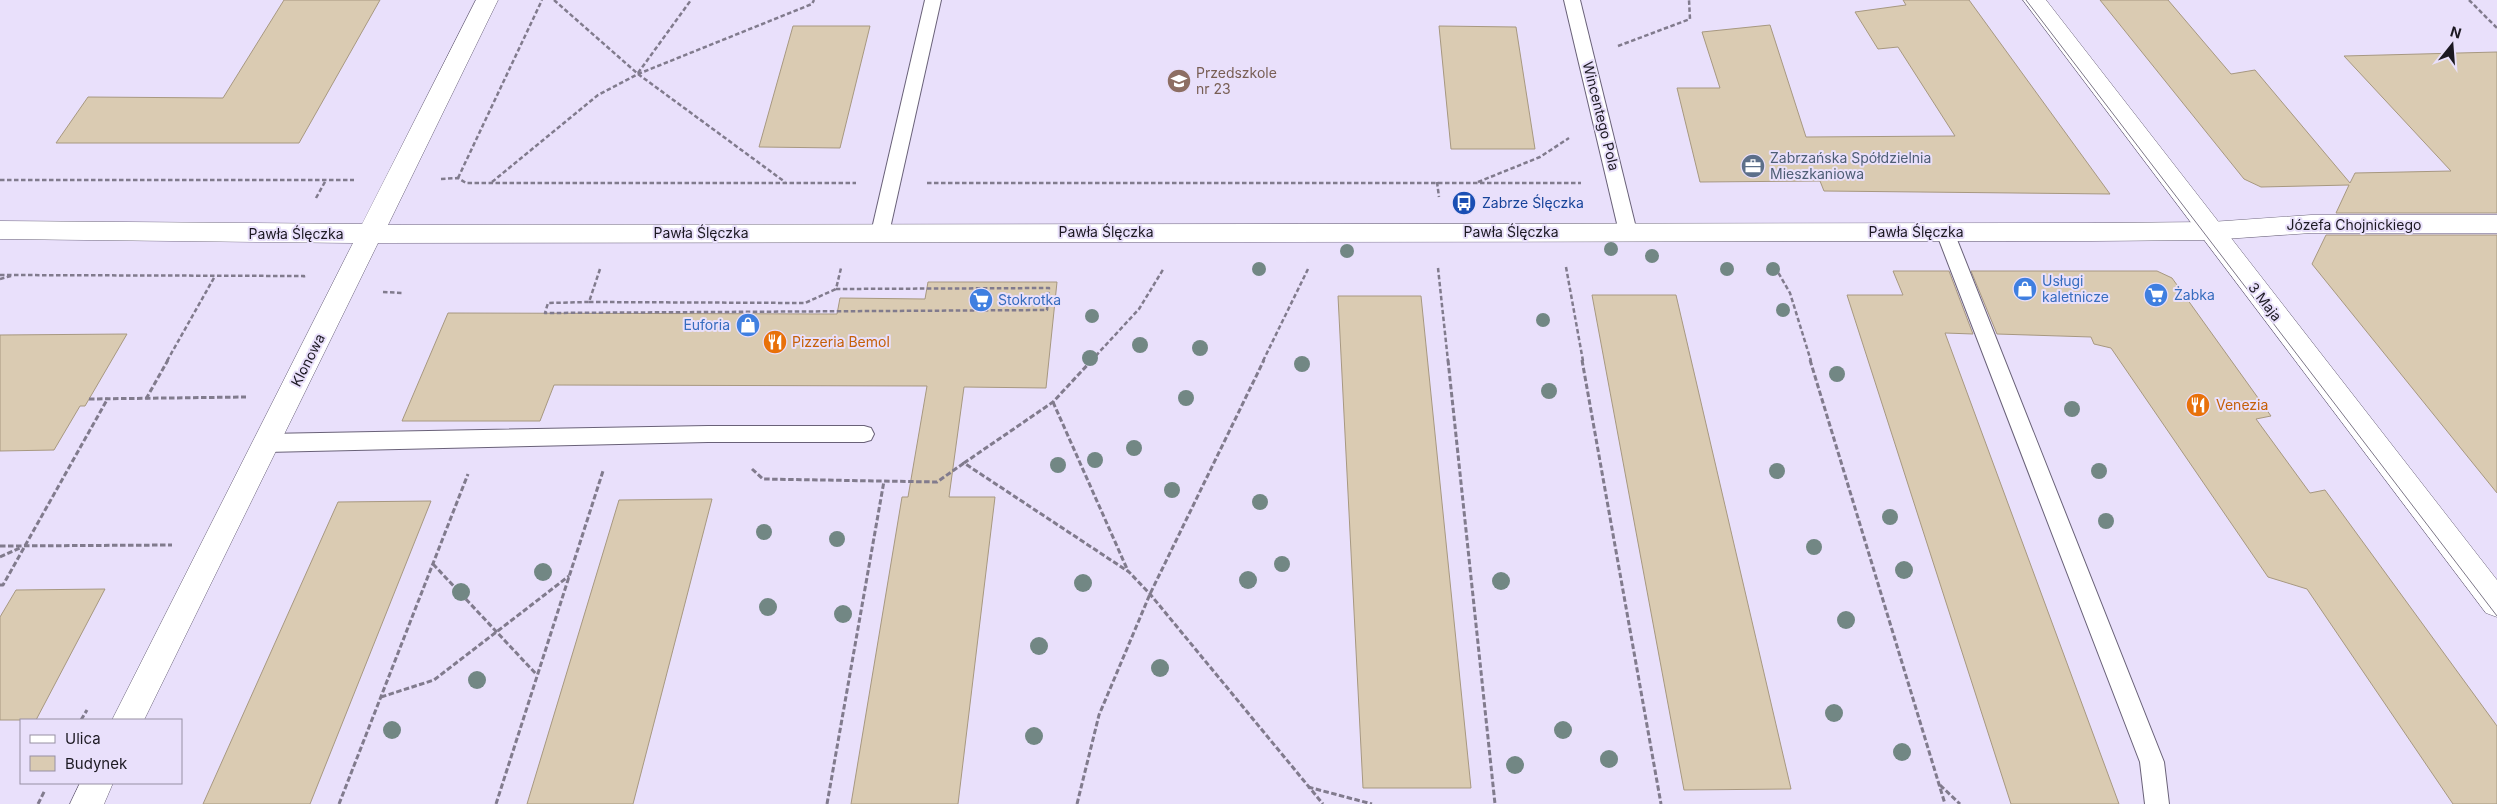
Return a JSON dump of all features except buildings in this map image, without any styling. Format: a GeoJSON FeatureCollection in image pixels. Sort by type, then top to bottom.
{"type":"FeatureCollection","features":[{"type":"Feature","properties":{"kind":"street","name":"Klonowa"},"geometry":{"type":"LineString","coordinates":[[128,719],[487,0]]}},
{"type":"Feature","properties":{"kind":"street","name":"3 Maja"},"geometry":{"type":"LineString","coordinates":[[2034,0],[2497,603]]}},
{"type":"Feature","properties":{"kind":"street","name":"Józefa Chojnickiego"},"geometry":{"type":"LineString","coordinates":[[2211,231],[2312,224],[2497,224]]}},
{"type":"Feature","properties":{"kind":"street","name":"Pawła Ślęczka"},"geometry":{"type":"LineString","coordinates":[[0,230],[371,234],[2211,231]]}},
{"type":"Feature","properties":{"kind":"street"},"geometry":{"type":"LineString","coordinates":[[86,804],[96,784]]}},
{"type":"Feature","properties":{"kind":"lane"},"geometry":{"type":"LineString","coordinates":[[880,233],[934,0],[923,0]]}},
{"type":"Feature","properties":{"kind":"lane","name":"Wincentego Pola"},"geometry":{"type":"LineString","coordinates":[[1572,0],[1618,183],[1628,232]]}},
{"type":"Feature","properties":{"kind":"lane"},"geometry":{"type":"LineString","coordinates":[[1945,232],[2152,762],[2157,804]]}},
{"type":"Feature","properties":{"kind":"lane"},"geometry":{"type":"LineString","coordinates":[[266,443],[708,434],[864,434]]}},
{"type":"Feature","properties":{"kind":"path"},"geometry":{"type":"LineString","coordinates":[[458,178],[542,0]]}},
{"type":"Feature","properties":{"kind":"path"},"geometry":{"type":"LineString","coordinates":[[554,0],[638,74],[786,183]]}},
{"type":"Feature","properties":{"kind":"path"},"geometry":{"type":"LineString","coordinates":[[638,74],[691,0]]}},
{"type":"Feature","properties":{"kind":"path"},"geometry":{"type":"LineString","coordinates":[[492,182],[598,95],[638,74],[812,4],[814,0]]}},
{"type":"Feature","properties":{"kind":"path"},"geometry":{"type":"LineString","coordinates":[[1587,58],[1690,19],[1689,0]]}},
{"type":"Feature","properties":{"kind":"path"},"geometry":{"type":"LineString","coordinates":[[2469,0],[2497,28]]}},
{"type":"Feature","properties":{"kind":"path"},"geometry":{"type":"LineString","coordinates":[[1476,183],[1540,157],[1566,140],[1600,109]]}},
{"type":"Feature","properties":{"kind":"path"},"geometry":{"type":"LineString","coordinates":[[0,180],[458,178],[466,183],[1618,183]]}},
{"type":"Feature","properties":{"kind":"path"},"geometry":{"type":"LineString","coordinates":[[1437,182],[1440,205]]}},
{"type":"Feature","properties":{"kind":"path"},"geometry":{"type":"LineString","coordinates":[[1077,804],[1099,715],[1150,594],[1254,384],[1325,232]]}},
{"type":"Feature","properties":{"kind":"path"},"geometry":{"type":"LineString","coordinates":[[1168,262],[1139,309],[1053,402],[964,463],[1129,572],[1150,594],[1323,804]]}},
{"type":"Feature","properties":{"kind":"path"},"geometry":{"type":"LineString","coordinates":[[1438,262],[1495,804]]}},
{"type":"Feature","properties":{"kind":"path"},"geometry":{"type":"LineString","coordinates":[[1565,262],[1661,804]]}},
{"type":"Feature","properties":{"kind":"path"},"geometry":{"type":"LineString","coordinates":[[1772,262],[1790,293],[1945,804]]}},
{"type":"Feature","properties":{"kind":"path"},"geometry":{"type":"LineString","coordinates":[[836,289],[842,263]]}},
{"type":"Feature","properties":{"kind":"path"},"geometry":{"type":"LineString","coordinates":[[589,302],[602,264]]}},
{"type":"Feature","properties":{"kind":"path"},"geometry":{"type":"LineString","coordinates":[[0,274],[304,276],[304,284]]}},
{"type":"Feature","properties":{"kind":"path"},"geometry":{"type":"LineString","coordinates":[[0,279],[15,274]]}},
{"type":"Feature","properties":{"kind":"path"},"geometry":{"type":"LineString","coordinates":[[146,399],[216,275]]}},
{"type":"Feature","properties":{"kind":"path"},"geometry":{"type":"LineString","coordinates":[[1049,288],[1047,310],[545,313],[548,303],[805,303],[836,289],[1049,288]]}},
{"type":"Feature","properties":{"kind":"path"},"geometry":{"type":"LineString","coordinates":[[89,398],[146,399],[250,396],[245,405]]}},
{"type":"Feature","properties":{"kind":"path"},"geometry":{"type":"LineString","coordinates":[[0,585],[3,585],[108,398]]}},
{"type":"Feature","properties":{"kind":"path"},"geometry":{"type":"LineString","coordinates":[[1053,402],[1129,572]]}},
{"type":"Feature","properties":{"kind":"path"},"geometry":{"type":"LineString","coordinates":[[339,804],[471,468]]}},
{"type":"Feature","properties":{"kind":"path"},"geometry":{"type":"LineString","coordinates":[[496,804],[603,470]]}},
{"type":"Feature","properties":{"kind":"path"},"geometry":{"type":"LineString","coordinates":[[828,804],[884,481]]}},
{"type":"Feature","properties":{"kind":"path"},"geometry":{"type":"LineString","coordinates":[[168,554],[177,537]]}},
{"type":"Feature","properties":{"kind":"path"},"geometry":{"type":"LineString","coordinates":[[0,546],[172,545]]}},
{"type":"Feature","properties":{"kind":"path"},"geometry":{"type":"LineString","coordinates":[[0,557],[25,546]]}},
{"type":"Feature","properties":{"kind":"path"},"geometry":{"type":"LineString","coordinates":[[433,564],[537,675]]}},
{"type":"Feature","properties":{"kind":"path"},"geometry":{"type":"LineString","coordinates":[[381,697],[434,680],[569,576]]}},
{"type":"Feature","properties":{"kind":"path"},"geometry":{"type":"LineString","coordinates":[[82,719],[90,703]]}},
{"type":"Feature","properties":{"kind":"path"},"geometry":{"type":"LineString","coordinates":[[1936,781],[1960,804]]}},
{"type":"Feature","properties":{"kind":"path"},"geometry":{"type":"LineString","coordinates":[[38,804],[48,784]]}},
{"type":"Feature","properties":{"kind":"path"},"geometry":{"type":"LineString","coordinates":[[1308,787],[1372,804]]}},
{"type":"Feature","properties":{"kind":"tram line"},"geometry":{"type":"LineString","coordinates":[[2026,0],[2497,616]]}},
{"type":"Feature","properties":{"kind":"place","name":"Przedszkole nr 23"},"geometry":{"type":"Point","coordinates":[1179,81]}},
{"type":"Feature","properties":{"kind":"place","name":"Zabrzańska Spółdzielnia Mieszkaniowa"},"geometry":{"type":"Point","coordinates":[1753,166]}},
{"type":"Feature","properties":{"kind":"place","name":"Zabrze Ślęczka"},"geometry":{"type":"Point","coordinates":[1464,203]}},
{"type":"Feature","properties":{"kind":"place","name":"Usługi kaletnicze"},"geometry":{"type":"Point","coordinates":[2025,289]}},
{"type":"Feature","properties":{"kind":"place","name":"Żabka"},"geometry":{"type":"Point","coordinates":[2156,295]}},
{"type":"Feature","properties":{"kind":"place","name":"Stokrotka"},"geometry":{"type":"Point","coordinates":[981,300]}},
{"type":"Feature","properties":{"kind":"place","name":"Euforia"},"geometry":{"type":"Point","coordinates":[748,325]}},
{"type":"Feature","properties":{"kind":"place","name":"Pizzeria Bemol"},"geometry":{"type":"Point","coordinates":[775,342]}},
{"type":"Feature","properties":{"kind":"place","name":"Venezia"},"geometry":{"type":"Point","coordinates":[2198,405]}}]}
